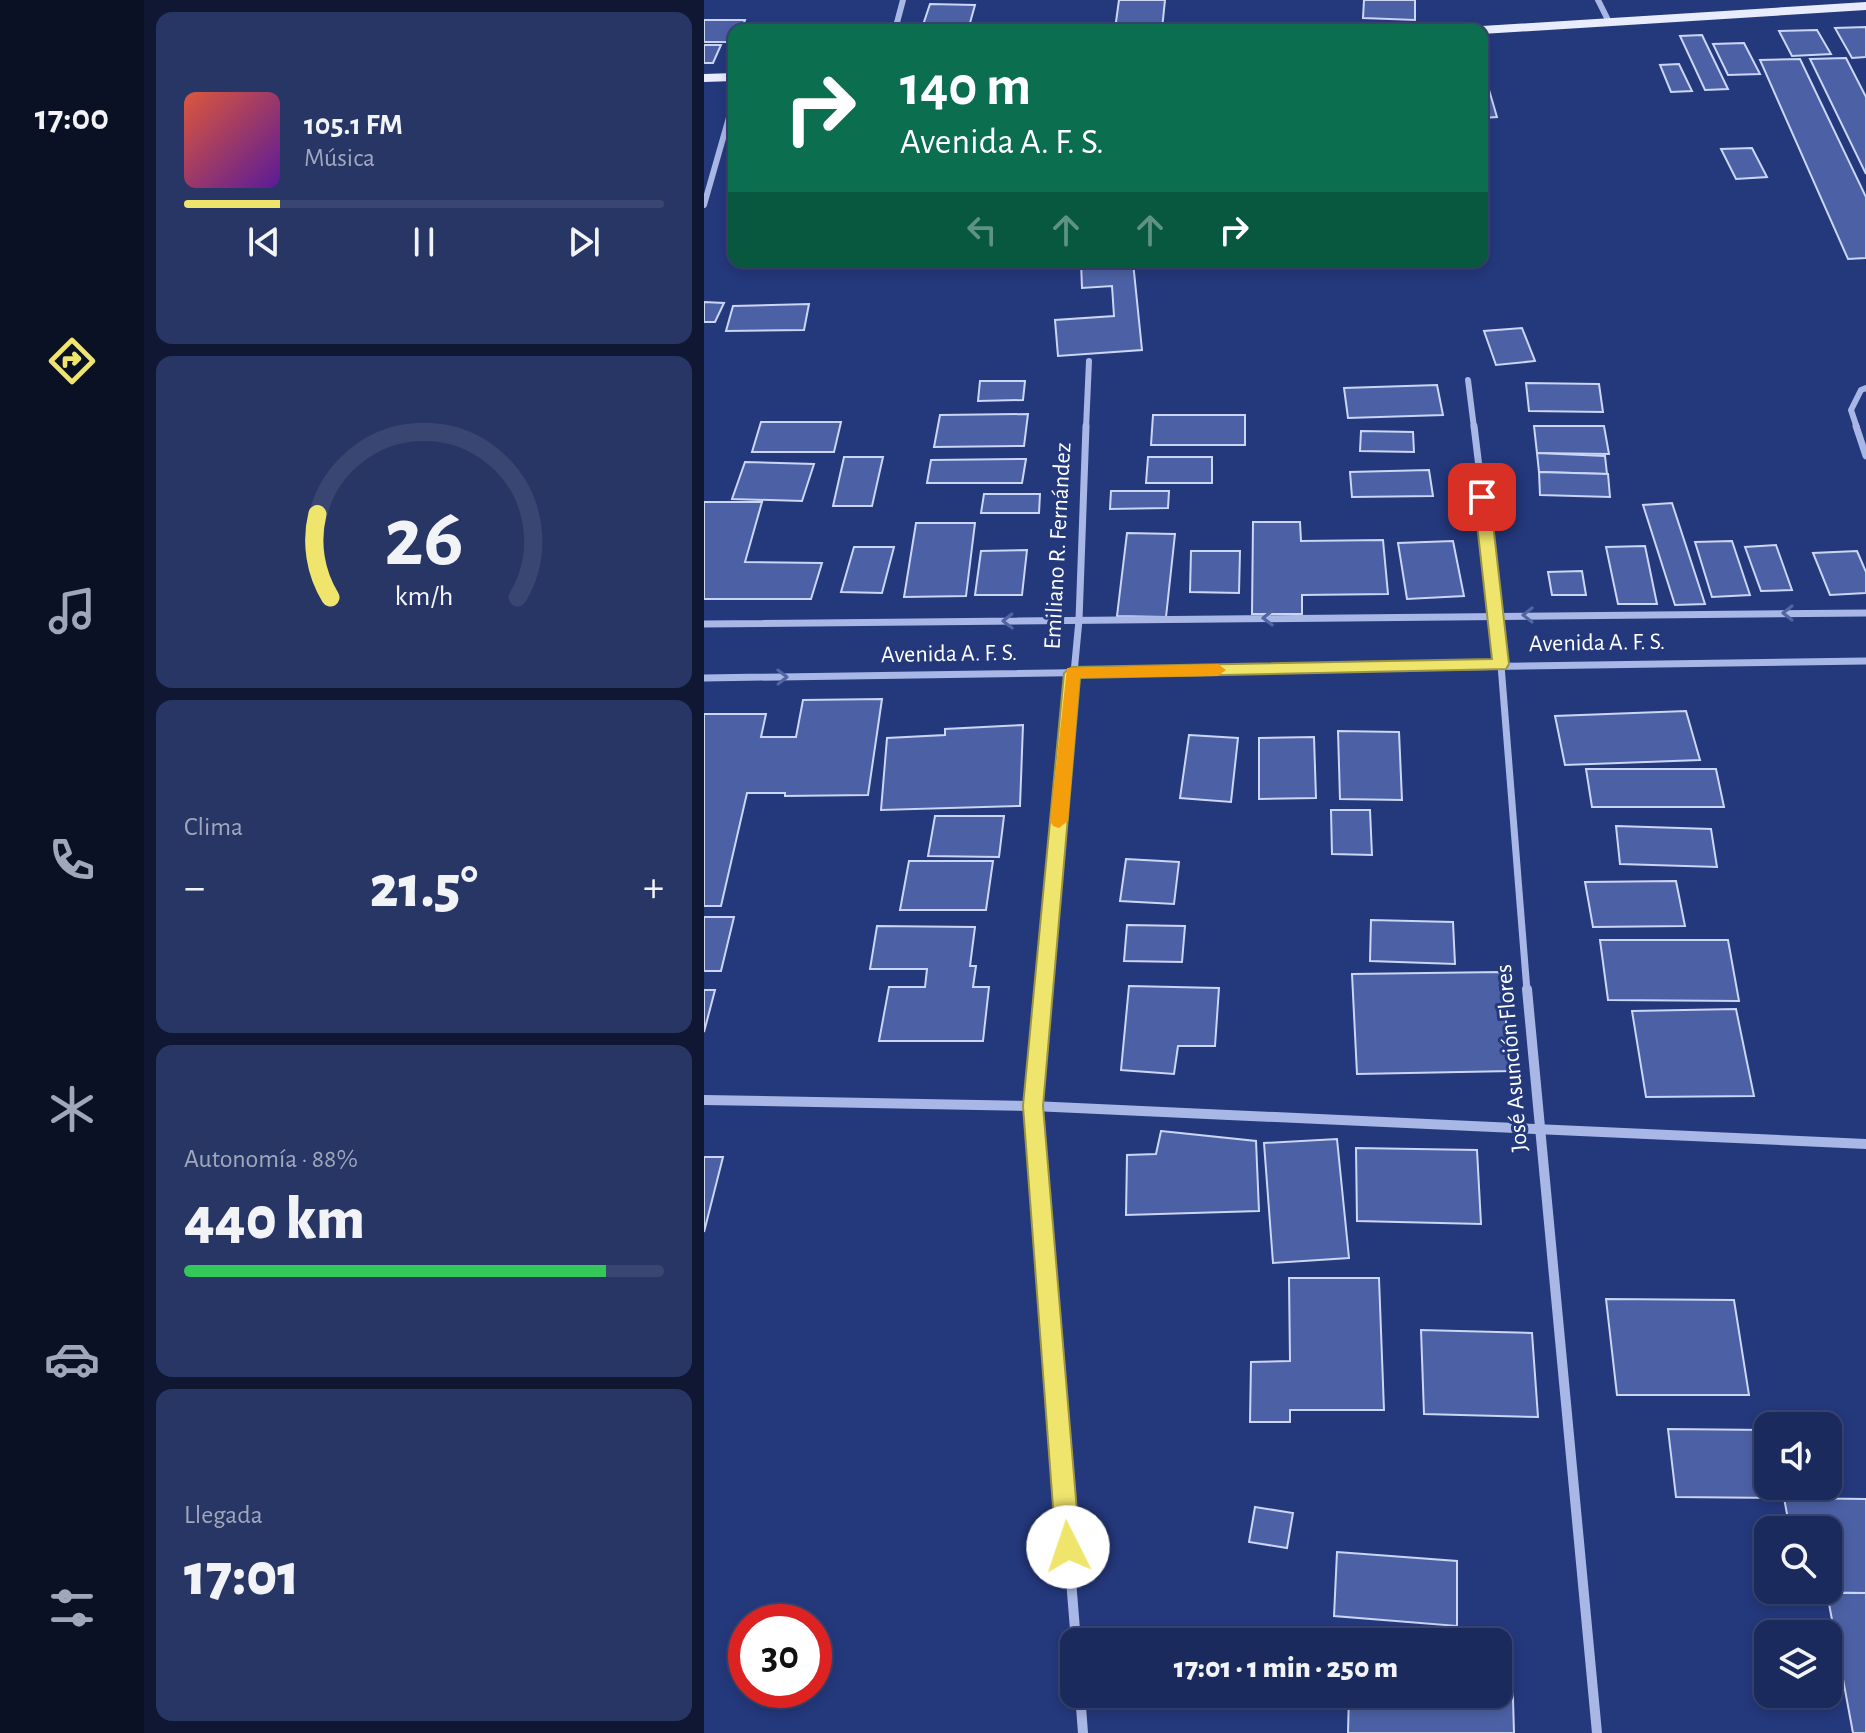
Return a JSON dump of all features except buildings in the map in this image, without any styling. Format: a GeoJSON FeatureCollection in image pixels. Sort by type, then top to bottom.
{"type":"FeatureCollection","features":[{"type":"Feature","properties":{"kind":"main road"},"geometry":{"type":"LineString","coordinates":[[1488,30],[1866,6]]}},
{"type":"Feature","properties":{"kind":"main road"},"geometry":{"type":"LineString","coordinates":[[704,78],[728,77]]}},
{"type":"Feature","properties":{"kind":"street"},"geometry":{"type":"LineString","coordinates":[[897,24],[903,0]]}},
{"type":"Feature","properties":{"kind":"street"},"geometry":{"type":"LineString","coordinates":[[1598,0],[1609,22]]}},
{"type":"Feature","properties":{"kind":"street"},"geometry":{"type":"LineString","coordinates":[[704,205],[728,121]]}},
{"type":"Feature","properties":{"kind":"street","name":"Emiliano R. Fernández"},"geometry":{"type":"LineString","coordinates":[[1075,1628],[1033,1106],[1079,620],[1089,361]]}},
{"type":"Feature","properties":{"kind":"street","name":"José Asunción Flores"},"geometry":{"type":"LineString","coordinates":[[1468,380],[1497,615],[1538,1129],[1597,1733]]}},
{"type":"Feature","properties":{"kind":"street"},"geometry":{"type":"LineString","coordinates":[[1866,388],[1861,390],[1851,410],[1866,456]]}},
{"type":"Feature","properties":{"kind":"street","name":"Avenida A. F. S."},"geometry":{"type":"LineString","coordinates":[[704,624],[1866,613]]}},
{"type":"Feature","properties":{"kind":"street","name":"Avenida A. F. S."},"geometry":{"type":"LineString","coordinates":[[704,678],[1866,661]]}},
{"type":"Feature","properties":{"kind":"street"},"geometry":{"type":"LineString","coordinates":[[704,1100],[1033,1106],[1866,1144]]}},
{"type":"Feature","properties":{"kind":"street"},"geometry":{"type":"LineString","coordinates":[[1081,1708],[1083,1733]]}},
{"type":"Feature","properties":{"kind":"slow traffic"},"geometry":{"type":"LineString","coordinates":[[1059,821],[1072,673],[1218,670]]}},
{"type":"Feature","properties":{"kind":"route"},"geometry":{"type":"LineString","coordinates":[[1068,1547],[1033,1106],[1072,673],[1500,664],[1482,497]]}}]}
